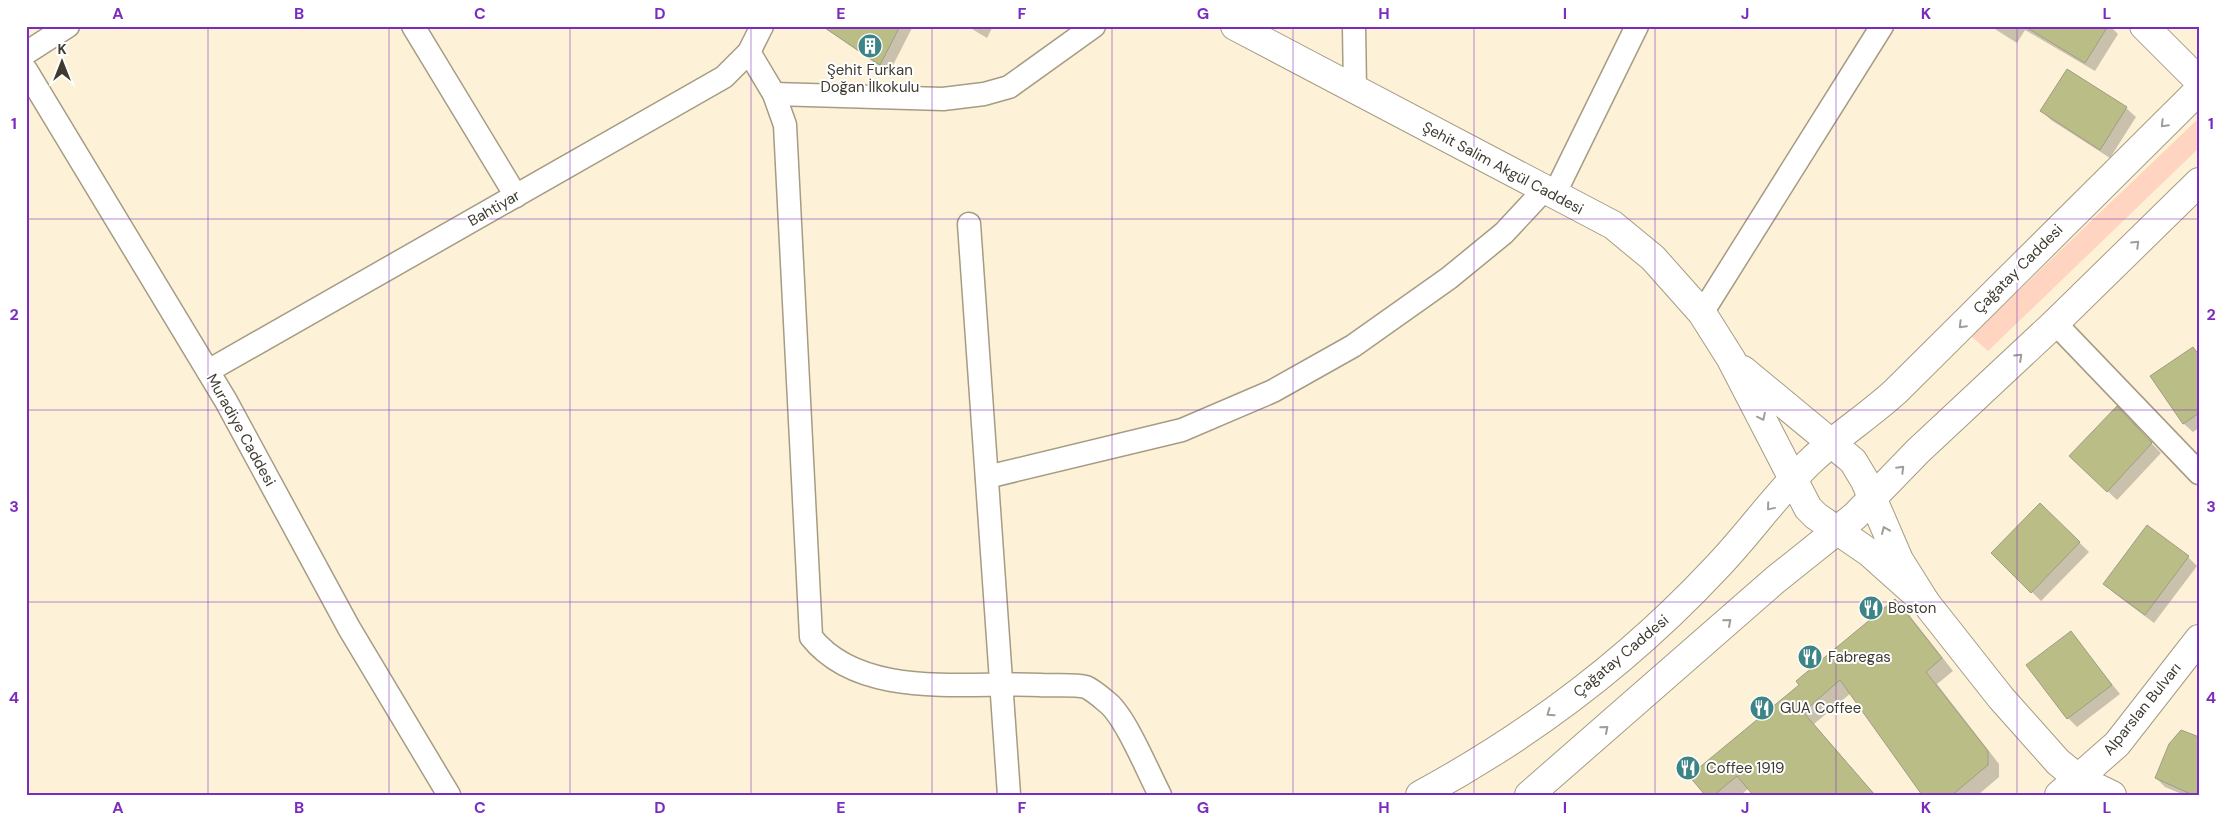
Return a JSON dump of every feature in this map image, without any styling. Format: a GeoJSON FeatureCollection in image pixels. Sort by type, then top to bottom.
{"type":"FeatureCollection","features":[{"type":"Feature","properties":{"kind":"main road","name":"Şehit Salim Akgül Caddesi"},"geometry":{"type":"LineString","coordinates":[[1235,26],[1613,226],[1653,258],[1702,313],[1731,359],[1792,480]]}},
{"type":"Feature","properties":{"kind":"main road"},"geometry":{"type":"LineString","coordinates":[[2144,26],[2199,81]]}},
{"type":"Feature","properties":{"kind":"main road","name":"Çağatay Caddesi"},"geometry":{"type":"LineString","coordinates":[[1420,795],[1444,782],[1572,698],[1656,627],[1716,569],[1792,480],[1814,458],[1866,418],[1896,390],[2199,90]]}},
{"type":"Feature","properties":{"kind":"main road"},"geometry":{"type":"LineString","coordinates":[[1529,795],[1776,580],[1839,531],[1918,451],[2055,323],[2199,182]]}},
{"type":"Feature","properties":{"kind":"main road","name":"Şehit Salim Akgül Caddesi"},"geometry":{"type":"LineString","coordinates":[[1731,359],[1832,443]]}},
{"type":"Feature","properties":{"kind":"main road"},"geometry":{"type":"LineString","coordinates":[[1832,443],[1853,461],[1859,469],[1900,560],[1926,602],[2030,732],[2058,762],[2069,787],[2112,795]]}},
{"type":"Feature","properties":{"kind":"main road"},"geometry":{"type":"LineString","coordinates":[[1792,480],[1808,508],[1870,553],[1926,602]]}},
{"type":"Feature","properties":{"kind":"main road","name":"Alparslan Bulvarı"},"geometry":{"type":"LineString","coordinates":[[2069,787],[2117,744],[2133,726],[2199,639]]}},
{"type":"Feature","properties":{"kind":"street"},"geometry":{"type":"LineString","coordinates":[[26,53],[68,26]]}},
{"type":"Feature","properties":{"kind":"street","name":"Bahtiyar"},"geometry":{"type":"LineString","coordinates":[[208,372],[724,77],[749,52],[762,26]]}},
{"type":"Feature","properties":{"kind":"street"},"geometry":{"type":"LineString","coordinates":[[774,94],[943,98],[984,94],[1009,87],[1094,26]]}},
{"type":"Feature","properties":{"kind":"street"},"geometry":{"type":"LineString","coordinates":[[1354,26],[1355,90]]}},
{"type":"Feature","properties":{"kind":"street"},"geometry":{"type":"LineString","coordinates":[[986,477],[1182,430],[1274,391],[1354,346],[1449,278],[1504,233],[1549,192],[1636,26]]}},
{"type":"Feature","properties":{"kind":"street"},"geometry":{"type":"LineString","coordinates":[[1702,313],[1882,26]]}},
{"type":"Feature","properties":{"kind":"street"},"geometry":{"type":"LineString","coordinates":[[421,29],[516,196]]}},
{"type":"Feature","properties":{"kind":"street"},"geometry":{"type":"LineString","coordinates":[[749,52],[774,94],[785,125],[811,637],[821,649],[838,661],[866,673],[898,681],[930,685],[1001,684],[1086,687],[1109,704],[1128,731],[1160,795]]}},
{"type":"Feature","properties":{"kind":"street","name":"Muradiye Caddesi"},"geometry":{"type":"LineString","coordinates":[[26,70],[226,401],[348,628],[449,795]]}},
{"type":"Feature","properties":{"kind":"street"},"geometry":{"type":"LineString","coordinates":[[969,224],[1009,795]]}},
{"type":"Feature","properties":{"kind":"street"},"geometry":{"type":"LineString","coordinates":[[2055,323],[2199,473]]}},
{"type":"Feature","properties":{"kind":"shaded area"},"geometry":{"type":"Polygon","coordinates":[[[2199,118],[2199,148],[1988,351],[1971,336],[2199,118]]]}},
{"type":"Feature","properties":{"kind":"building","name":"Şehit Furkan Doğan İlkokulu"},"geometry":{"type":"Polygon","coordinates":[[[822,26],[900,26],[880,65],[822,26]]]}},
{"type":"Feature","properties":{"kind":"building"},"geometry":{"type":"Polygon","coordinates":[[[2024,26],[2108,26],[2085,63],[2024,26]]]}},
{"type":"Feature","properties":{"kind":"building"},"geometry":{"type":"Polygon","coordinates":[[[2067,69],[2127,107],[2100,150],[2040,111],[2067,69]]]}},
{"type":"Feature","properties":{"kind":"building"},"geometry":{"type":"Polygon","coordinates":[[[2193,347],[2199,355],[2199,413],[2183,424],[2150,376],[2193,347]]]}},
{"type":"Feature","properties":{"kind":"building"},"geometry":{"type":"Polygon","coordinates":[[[2117,406],[2152,443],[2107,492],[2069,456],[2117,406]]]}},
{"type":"Feature","properties":{"kind":"building"},"geometry":{"type":"Polygon","coordinates":[[[2040,503],[2080,542],[2031,593],[1991,553],[2040,503]]]}},
{"type":"Feature","properties":{"kind":"building"},"geometry":{"type":"Polygon","coordinates":[[[2147,525],[2189,556],[2145,615],[2103,584],[2147,525]]]}},
{"type":"Feature","properties":{"kind":"building"},"geometry":{"type":"Polygon","coordinates":[[[1895,599],[1942,658],[1926,672],[1988,751],[1988,765],[1952,795],[1922,795],[1840,680],[1803,712],[1875,795],[1753,795],[1737,776],[1714,795],[1705,795],[1689,776],[1799,685],[1796,681],[1895,599]]]}},
{"type":"Feature","properties":{"kind":"building"},"geometry":{"type":"Polygon","coordinates":[[[2071,631],[2112,685],[2067,719],[2026,665],[2071,631]]]}},
{"type":"Feature","properties":{"kind":"building"},"geometry":{"type":"Polygon","coordinates":[[[2181,730],[2199,737],[2199,795],[2193,795],[2155,778],[2169,744],[2181,730]]]}},
{"type":"Feature","properties":{"kind":"place","name":"Şehit Furkan Doğan İlkokulu"},"geometry":{"type":"Point","coordinates":[870,46]}},
{"type":"Feature","properties":{"kind":"place","name":"Boston"},"geometry":{"type":"Point","coordinates":[1871,608]}},
{"type":"Feature","properties":{"kind":"place","name":"Fabregas"},"geometry":{"type":"Point","coordinates":[1810,657]}},
{"type":"Feature","properties":{"kind":"place","name":"GUA Coffee"},"geometry":{"type":"Point","coordinates":[1762,708]}},
{"type":"Feature","properties":{"kind":"place","name":"Coffee 1919"},"geometry":{"type":"Point","coordinates":[1688,768]}}]}
